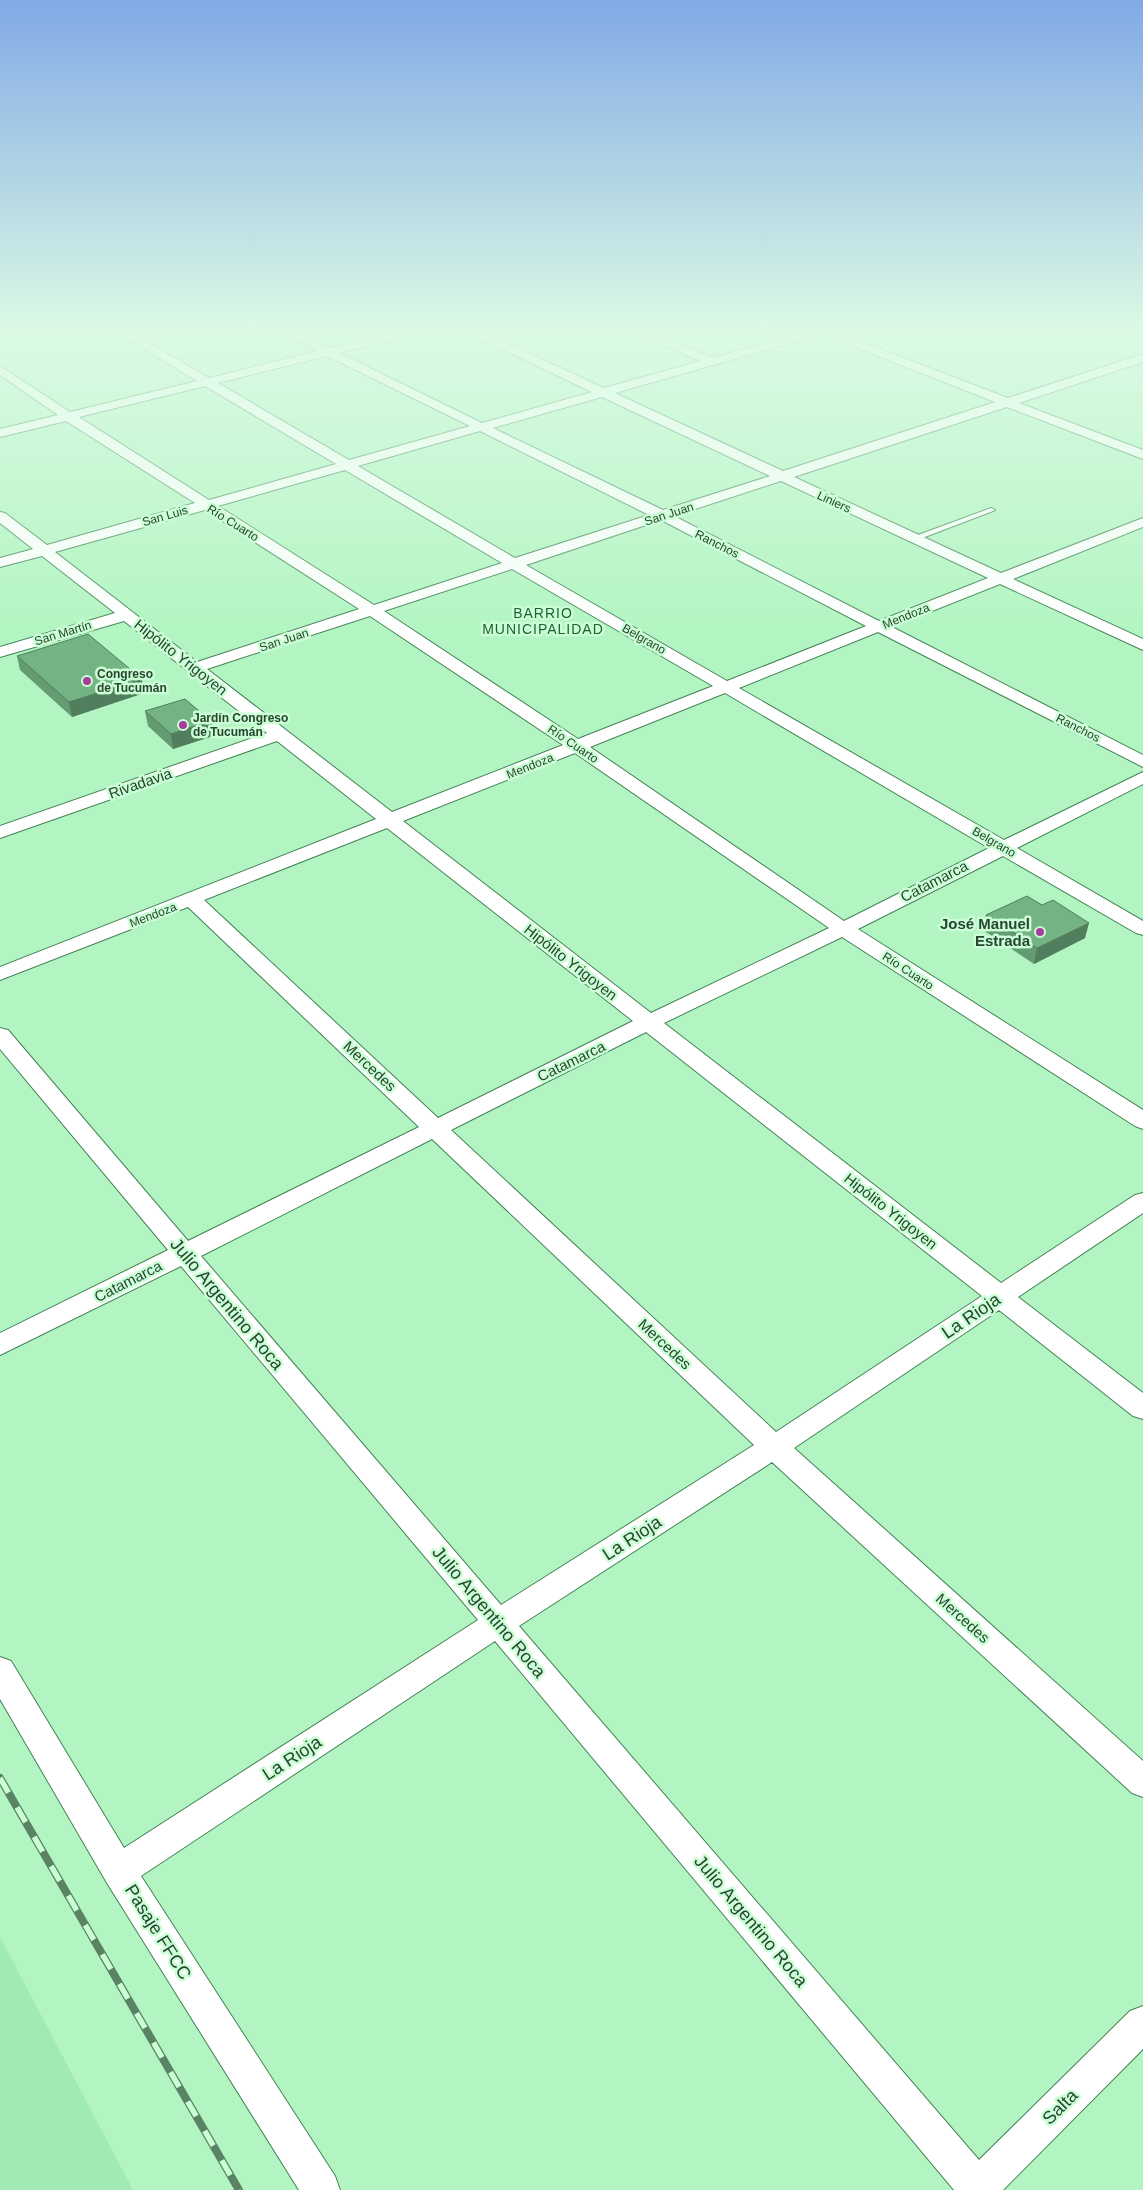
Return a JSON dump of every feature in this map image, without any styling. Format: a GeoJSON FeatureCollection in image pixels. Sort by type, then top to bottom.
{"type":"FeatureCollection","features":[{"type":"Feature","properties":{"kind":"street","name":"Río Cuarto"},"geometry":{"type":"LineString","coordinates":[[94,433],[373,612],[578,747],[843,929],[1143,1121]]}},
{"type":"Feature","properties":{"kind":"street","name":"Belgrano"},"geometry":{"type":"LineString","coordinates":[[295,433],[516,565],[1143,929]]}},
{"type":"Feature","properties":{"kind":"street","name":"San Luis"},"geometry":{"type":"LineString","coordinates":[[0,563],[458,433]]}},
{"type":"Feature","properties":{"kind":"street","name":"Ranchos"},"geometry":{"type":"LineString","coordinates":[[492,433],[663,516],[1143,762]]}},
{"type":"Feature","properties":{"kind":"street","name":"Liniers"},"geometry":{"type":"LineString","coordinates":[[689,433],[1143,645]]}},
{"type":"Feature","properties":{"kind":"street","name":"San Juan"},"geometry":{"type":"LineString","coordinates":[[195,668],[373,612],[916,433]]}},
{"type":"Feature","properties":{"kind":"street"},"geometry":{"type":"LineString","coordinates":[[1086,433],[1143,455]]}},
{"type":"Feature","properties":{"kind":"street","name":"Hipólito Yrigoyen"},"geometry":{"type":"LineString","coordinates":[[0,516],[1143,1408]]}},
{"type":"Feature","properties":{"kind":"street","name":"Mendoza"},"geometry":{"type":"LineString","coordinates":[[0,974],[192,900],[1143,522]]}},
{"type":"Feature","properties":{"kind":"street","name":"San Martín"},"geometry":{"type":"LineString","coordinates":[[0,652],[126,615]]}},
{"type":"Feature","properties":{"kind":"street","name":"Rivadavia"},"geometry":{"type":"LineString","coordinates":[[0,832],[280,734]]}},
{"type":"Feature","properties":{"kind":"street","name":"Catamarca"},"geometry":{"type":"LineString","coordinates":[[0,1346],[648,1022],[843,929],[1143,776]]}},
{"type":"Feature","properties":{"kind":"street","name":"Mercedes"},"geometry":{"type":"LineString","coordinates":[[192,900],[774,1447],[1143,1782]]}},
{"type":"Feature","properties":{"kind":"street","name":"Julio Argentino Roca"},"geometry":{"type":"LineString","coordinates":[[0,1035],[978,2189]]}},
{"type":"Feature","properties":{"kind":"street","name":"La Rioja"},"geometry":{"type":"LineString","coordinates":[[119,1871],[498,1623],[774,1447],[1143,1201]]}},
{"type":"Feature","properties":{"kind":"street","name":"Pasaje FFCC"},"geometry":{"type":"LineString","coordinates":[[0,1671],[119,1871],[322,2190]]}},
{"type":"Feature","properties":{"kind":"street","name":"Salta"},"geometry":{"type":"LineString","coordinates":[[978,2189],[1143,2024]]}},
{"type":"Feature","properties":{"kind":"lane"},"geometry":{"type":"LineString","coordinates":[[914,538],[991,510]]}},
{"type":"Feature","properties":{"kind":"shaded area"},"geometry":{"type":"Polygon","coordinates":[[[0,1937],[133,2190],[0,2190],[0,1937]]]}},
{"type":"Feature","properties":{"kind":"building"},"geometry":{"type":"Polygon","coordinates":[[[88,634],[142,679],[69,702],[17,656],[88,634]]]}},
{"type":"Feature","properties":{"kind":"building"},"geometry":{"type":"Polygon","coordinates":[[[185,699],[211,721],[171,734],[145,711],[185,699]]]}},
{"type":"Feature","properties":{"kind":"building"},"geometry":{"type":"Polygon","coordinates":[[[1027,896],[1042,905],[1053,900],[1089,923],[1037,948],[986,915],[1027,896]]]}},
{"type":"Feature","properties":{"kind":"railway"},"geometry":{"type":"LineString","coordinates":[[0,1778],[239,2190]]}},
{"type":"Feature","properties":{"kind":"place","name":"Congreso de Tucumán"},"geometry":{"type":"Point","coordinates":[87,681]}},
{"type":"Feature","properties":{"kind":"place","name":"Jardín Congreso de Tucumán"},"geometry":{"type":"Point","coordinates":[183,725]}},
{"type":"Feature","properties":{"kind":"place","name":"José Manuel Estrada"},"geometry":{"type":"Point","coordinates":[1040,932]}},
{"type":"Feature","properties":{"kind":"district","name":"BARRIO MUNICIPALIDAD"},"geometry":{"type":"Point","coordinates":[543,622]}}]}
